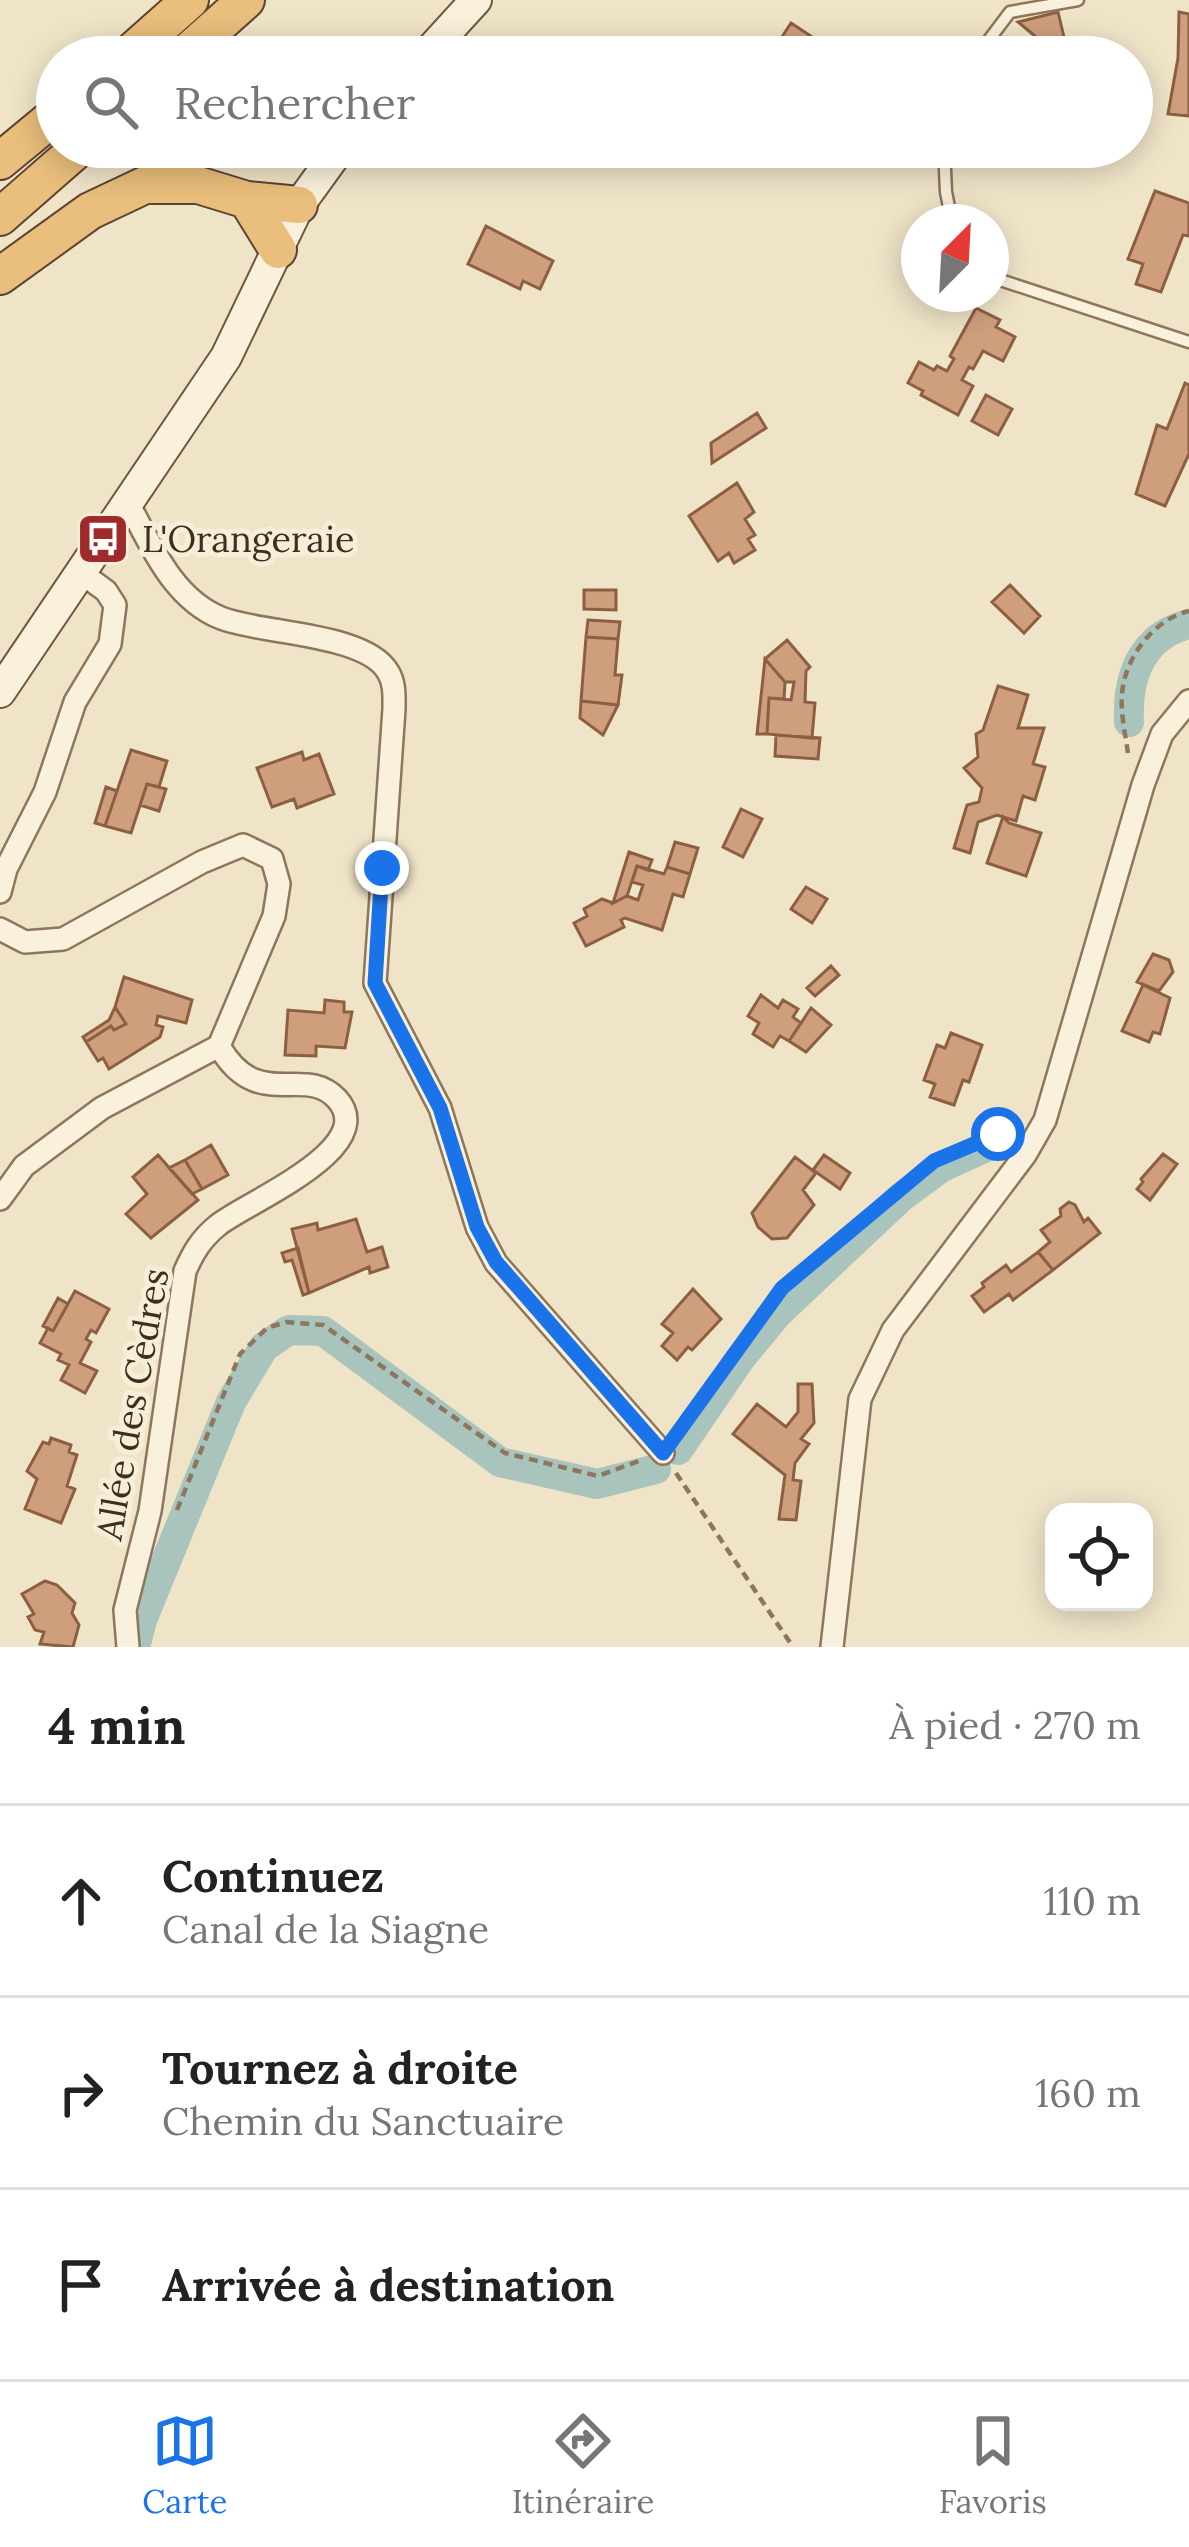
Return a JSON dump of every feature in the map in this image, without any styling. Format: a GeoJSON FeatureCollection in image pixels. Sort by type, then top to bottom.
{"type":"FeatureCollection","features":[{"type":"Feature","properties":{"kind":"highway"},"geometry":{"type":"LineString","coordinates":[[126,36],[162,0]]}},
{"type":"Feature","properties":{"kind":"highway"},"geometry":{"type":"LineString","coordinates":[[150,36],[190,0]]}},
{"type":"Feature","properties":{"kind":"highway"},"geometry":{"type":"LineString","coordinates":[[206,36],[246,0]]}},
{"type":"Feature","properties":{"kind":"highway"},"geometry":{"type":"LineString","coordinates":[[5,156],[36,126]]}},
{"type":"Feature","properties":{"kind":"highway"},"geometry":{"type":"LineString","coordinates":[[5,156],[36,131]]}},
{"type":"Feature","properties":{"kind":"highway"},"geometry":{"type":"LineString","coordinates":[[0,217],[56,168]]}},
{"type":"Feature","properties":{"kind":"highway"},"geometry":{"type":"LineString","coordinates":[[0,276],[90,211],[145,185],[198,185],[247,200],[299,206]]}},
{"type":"Feature","properties":{"kind":"highway"},"geometry":{"type":"LineString","coordinates":[[247,200],[278,250]]}},
{"type":"Feature","properties":{"kind":"main road"},"geometry":{"type":"LineString","coordinates":[[443,36],[476,0]]}},
{"type":"Feature","properties":{"kind":"main road"},"geometry":{"type":"LineString","coordinates":[[0,692],[226,357],[299,206],[326,168]]}},
{"type":"Feature","properties":{"kind":"street"},"geometry":{"type":"LineString","coordinates":[[128,503],[173,583],[218,618],[357,648],[387,668],[394,687],[394,709],[375,983],[440,1108],[477,1227],[496,1262],[663,1453]]}},
{"type":"Feature","properties":{"kind":"street"},"geometry":{"type":"LineString","coordinates":[[0,892],[45,792],[75,702],[110,644],[115,605],[106,591],[80,572]]}},
{"type":"Feature","properties":{"kind":"street"},"geometry":{"type":"LineString","coordinates":[[832,1647],[860,1399],[893,1330],[1025,1155],[1045,1120],[1143,785],[1162,734],[1189,700]]}},
{"type":"Feature","properties":{"kind":"street"},"geometry":{"type":"LineString","coordinates":[[0,929],[25,942],[63,939],[202,862],[243,845],[272,859],[279,884],[274,916],[219,1046],[103,1108],[25,1166],[0,1198]]}},
{"type":"Feature","properties":{"kind":"street","name":"Allée des Cèdres"},"geometry":{"type":"LineString","coordinates":[[127,1645],[125,1610],[150,1511],[185,1271],[195,1248],[218,1224],[317,1164],[342,1135],[345,1114],[325,1089],[263,1086],[232,1069],[219,1046]]}},
{"type":"Feature","properties":{"kind":"lane"},"geometry":{"type":"LineString","coordinates":[[992,36],[1010,12],[1078,0]]}},
{"type":"Feature","properties":{"kind":"lane"},"geometry":{"type":"LineString","coordinates":[[945,168],[948,204]]}},
{"type":"Feature","properties":{"kind":"lane"},"geometry":{"type":"LineString","coordinates":[[1009,283],[1189,342]]}},
{"type":"Feature","properties":{"kind":"path"},"geometry":{"type":"LineString","coordinates":[[1143,785],[1129,760],[1123,686],[1152,630],[1189,611]]}},
{"type":"Feature","properties":{"kind":"path"},"geometry":{"type":"LineString","coordinates":[[171,1526],[240,1354],[267,1328],[286,1322],[323,1325],[505,1453],[598,1476],[663,1453],[782,1288],[934,1161],[1045,1120]]}},
{"type":"Feature","properties":{"kind":"path"},"geometry":{"type":"LineString","coordinates":[[663,1453],[793,1647]]}},
{"type":"Feature","properties":{"kind":"building"},"geometry":{"type":"Polygon","coordinates":[[[1058,12],[1064,36],[1035,36],[1018,22],[1058,12]]]}},
{"type":"Feature","properties":{"kind":"building"},"geometry":{"type":"Polygon","coordinates":[[[1179,12],[1189,14],[1189,116],[1168,114],[1178,58],[1179,12]]]}},
{"type":"Feature","properties":{"kind":"building"},"geometry":{"type":"Polygon","coordinates":[[[791,23],[811,36],[783,36],[791,23]]]}},
{"type":"Feature","properties":{"kind":"building"},"geometry":{"type":"Polygon","coordinates":[[[1155,191],[1189,203],[1189,236],[1183,235],[1161,292],[1136,284],[1143,264],[1128,259],[1155,191]]]}},
{"type":"Feature","properties":{"kind":"building"},"geometry":{"type":"Polygon","coordinates":[[[486,226],[553,261],[540,289],[523,281],[520,289],[468,264],[486,226]]]}},
{"type":"Feature","properties":{"kind":"building"},"geometry":{"type":"Polygon","coordinates":[[[974,312],[1000,320],[996,327],[1015,337],[1003,361],[983,351],[973,369],[969,367],[962,380],[973,386],[958,415],[908,383],[919,362],[947,371],[954,359],[950,356],[974,312]]]}},
{"type":"Feature","properties":{"kind":"building"},"geometry":{"type":"Polygon","coordinates":[[[1185,383],[1189,385],[1189,454],[1165,506],[1136,494],[1157,425],[1167,429],[1185,383]]]}},
{"type":"Feature","properties":{"kind":"building"},"geometry":{"type":"Polygon","coordinates":[[[986,395],[1012,409],[998,435],[972,421],[986,395]]]}},
{"type":"Feature","properties":{"kind":"building"},"geometry":{"type":"Polygon","coordinates":[[[757,413],[766,428],[712,463],[711,443],[757,413]]]}},
{"type":"Feature","properties":{"kind":"building"},"geometry":{"type":"Polygon","coordinates":[[[737,483],[754,512],[745,519],[755,535],[748,539],[755,550],[734,563],[729,553],[718,561],[689,516],[737,483]]]}},
{"type":"Feature","properties":{"kind":"building"},"geometry":{"type":"Polygon","coordinates":[[[1010,585],[1040,616],[1024,633],[992,602],[1010,585]]]}},
{"type":"Feature","properties":{"kind":"building"},"geometry":{"type":"Polygon","coordinates":[[[584,590],[616,590],[616,610],[584,609],[584,590]]]}},
{"type":"Feature","properties":{"kind":"building"},"geometry":{"type":"Polygon","coordinates":[[[588,620],[620,622],[618,639],[586,637],[588,620]]]}},
{"type":"Feature","properties":{"kind":"building"},"geometry":{"type":"Polygon","coordinates":[[[586,637],[618,639],[615,675],[622,675],[618,705],[581,701],[586,637]]]}},
{"type":"Feature","properties":{"kind":"building"},"geometry":{"type":"Polygon","coordinates":[[[787,640],[810,667],[805,702],[815,703],[812,738],[767,734],[769,698],[791,700],[794,682],[785,682],[765,659],[787,640]]]}},
{"type":"Feature","properties":{"kind":"building"},"geometry":{"type":"Polygon","coordinates":[[[765,659],[785,682],[784,699],[769,698],[767,734],[757,734],[765,659]]]}},
{"type":"Feature","properties":{"kind":"building"},"geometry":{"type":"Polygon","coordinates":[[[998,686],[1028,695],[1018,728],[1044,728],[1033,764],[1045,767],[1035,800],[1023,796],[1016,821],[997,815],[978,822],[970,853],[954,848],[967,805],[979,802],[982,788],[964,768],[978,757],[976,734],[983,730],[998,686]]]}},
{"type":"Feature","properties":{"kind":"building"},"geometry":{"type":"Polygon","coordinates":[[[581,701],[618,705],[603,735],[580,718],[581,701]]]}},
{"type":"Feature","properties":{"kind":"building"},"geometry":{"type":"Polygon","coordinates":[[[776,735],[820,738],[818,759],[775,756],[776,735]]]}},
{"type":"Feature","properties":{"kind":"building"},"geometry":{"type":"Polygon","coordinates":[[[131,750],[167,761],[159,787],[147,784],[131,833],[105,826],[131,750]]]}},
{"type":"Feature","properties":{"kind":"building"},"geometry":{"type":"Polygon","coordinates":[[[302,752],[304,760],[319,754],[334,794],[297,808],[294,799],[272,807],[257,768],[302,752]]]}},
{"type":"Feature","properties":{"kind":"building"},"geometry":{"type":"Polygon","coordinates":[[[147,784],[166,789],[159,811],[140,805],[147,784]]]}},
{"type":"Feature","properties":{"kind":"building"},"geometry":{"type":"Polygon","coordinates":[[[106,787],[117,791],[105,826],[95,823],[106,787]]]}},
{"type":"Feature","properties":{"kind":"building"},"geometry":{"type":"Polygon","coordinates":[[[741,809],[762,819],[743,857],[723,847],[741,809]]]}},
{"type":"Feature","properties":{"kind":"building"},"geometry":{"type":"Polygon","coordinates":[[[1003,817],[1041,833],[1026,876],[987,863],[1003,817]]]}},
{"type":"Feature","properties":{"kind":"building"},"geometry":{"type":"Polygon","coordinates":[[[675,842],[698,848],[690,874],[667,867],[675,842]]]}},
{"type":"Feature","properties":{"kind":"building"},"geometry":{"type":"Polygon","coordinates":[[[629,852],[652,860],[648,870],[637,866],[627,896],[613,903],[629,852]]]}},
{"type":"Feature","properties":{"kind":"building"},"geometry":{"type":"Polygon","coordinates":[[[637,866],[664,874],[667,867],[690,874],[683,897],[673,894],[662,930],[625,918],[621,920],[624,927],[586,946],[574,923],[587,916],[584,909],[602,899],[613,903],[627,896],[638,900],[643,885],[632,882],[637,866]]]}},
{"type":"Feature","properties":{"kind":"building"},"geometry":{"type":"Polygon","coordinates":[[[806,887],[827,899],[812,923],[791,909],[806,887]]]}},
{"type":"Feature","properties":{"kind":"building"},"geometry":{"type":"Polygon","coordinates":[[[1153,954],[1169,960],[1173,972],[1159,991],[1137,982],[1153,954]]]}},
{"type":"Feature","properties":{"kind":"building"},"geometry":{"type":"Polygon","coordinates":[[[831,966],[839,975],[815,996],[807,988],[831,966]]]}},
{"type":"Feature","properties":{"kind":"building"},"geometry":{"type":"Polygon","coordinates":[[[124,977],[192,1000],[186,1023],[158,1016],[156,1025],[163,1027],[160,1037],[109,1069],[86,1042],[111,1026],[114,1030],[126,1024],[115,1007],[124,977]]]}},
{"type":"Feature","properties":{"kind":"building"},"geometry":{"type":"Polygon","coordinates":[[[1143,985],[1170,998],[1160,1034],[1153,1032],[1149,1042],[1122,1031],[1143,985]]]}},
{"type":"Feature","properties":{"kind":"building"},"geometry":{"type":"Polygon","coordinates":[[[761,995],[778,1008],[783,1000],[798,1009],[793,1017],[801,1023],[789,1041],[780,1036],[773,1047],[753,1034],[759,1023],[748,1016],[761,995]]]}},
{"type":"Feature","properties":{"kind":"building"},"geometry":{"type":"Polygon","coordinates":[[[325,1000],[344,1002],[344,1012],[352,1012],[345,1048],[316,1046],[316,1056],[285,1055],[288,1010],[324,1013],[325,1000]]]}},
{"type":"Feature","properties":{"kind":"building"},"geometry":{"type":"Polygon","coordinates":[[[115,1007],[126,1024],[114,1030],[111,1026],[86,1042],[83,1037],[109,1020],[115,1007]]]}},
{"type":"Feature","properties":{"kind":"building"},"geometry":{"type":"Polygon","coordinates":[[[811,1008],[831,1025],[806,1052],[789,1041],[811,1008]]]}},
{"type":"Feature","properties":{"kind":"building"},"geometry":{"type":"Polygon","coordinates":[[[951,1033],[982,1045],[969,1082],[963,1080],[954,1105],[930,1097],[935,1084],[924,1080],[937,1045],[945,1048],[951,1033]]]}},
{"type":"Feature","properties":{"kind":"building"},"geometry":{"type":"Polygon","coordinates":[[[211,1145],[228,1175],[202,1189],[185,1160],[211,1145]]]}},
{"type":"Feature","properties":{"kind":"building"},"geometry":{"type":"Polygon","coordinates":[[[1163,1154],[1177,1164],[1150,1200],[1137,1189],[1163,1154]]]}},
{"type":"Feature","properties":{"kind":"building"},"geometry":{"type":"Polygon","coordinates":[[[158,1155],[198,1200],[151,1238],[126,1214],[147,1194],[133,1177],[158,1155]]]}},
{"type":"Feature","properties":{"kind":"building"},"geometry":{"type":"Polygon","coordinates":[[[824,1155],[850,1173],[840,1189],[813,1170],[824,1155]]]}},
{"type":"Feature","properties":{"kind":"building"},"geometry":{"type":"Polygon","coordinates":[[[795,1157],[816,1173],[803,1190],[814,1205],[787,1238],[772,1239],[758,1227],[752,1213],[795,1157]]]}},
{"type":"Feature","properties":{"kind":"building"},"geometry":{"type":"Polygon","coordinates":[[[185,1160],[202,1189],[192,1194],[169,1168],[185,1160]]]}},
{"type":"Feature","properties":{"kind":"building"},"geometry":{"type":"Polygon","coordinates":[[[1069,1202],[1100,1233],[1053,1270],[1038,1252],[1050,1242],[1041,1230],[1061,1216],[1060,1209],[1069,1202]]]}},
{"type":"Feature","properties":{"kind":"building"},"geometry":{"type":"Polygon","coordinates":[[[356,1219],[367,1252],[382,1247],[388,1267],[370,1273],[369,1267],[309,1293],[292,1229],[317,1223],[318,1230],[356,1219]]]}},
{"type":"Feature","properties":{"kind":"building"},"geometry":{"type":"Polygon","coordinates":[[[298,1248],[309,1293],[303,1295],[292,1260],[285,1262],[282,1253],[298,1248]]]}},
{"type":"Feature","properties":{"kind":"building"},"geometry":{"type":"Polygon","coordinates":[[[1038,1252],[1053,1270],[1013,1300],[1009,1294],[984,1312],[972,1296],[984,1287],[982,1283],[1006,1265],[1011,1272],[1038,1252]]]}},
{"type":"Feature","properties":{"kind":"building"},"geometry":{"type":"Polygon","coordinates":[[[693,1289],[721,1319],[677,1360],[662,1346],[673,1333],[662,1324],[693,1289]]]}},
{"type":"Feature","properties":{"kind":"building"},"geometry":{"type":"Polygon","coordinates":[[[75,1291],[109,1309],[96,1333],[91,1330],[86,1339],[91,1342],[80,1363],[97,1371],[85,1393],[61,1380],[69,1365],[58,1360],[61,1354],[40,1343],[48,1328],[53,1331],[75,1291]]]}},
{"type":"Feature","properties":{"kind":"building"},"geometry":{"type":"Polygon","coordinates":[[[58,1298],[68,1304],[53,1331],[43,1326],[58,1298]]]}},
{"type":"Feature","properties":{"kind":"building"},"geometry":{"type":"Polygon","coordinates":[[[798,1384],[812,1384],[814,1423],[801,1439],[809,1444],[795,1463],[793,1480],[801,1481],[796,1520],[779,1519],[785,1475],[733,1434],[757,1404],[786,1427],[798,1412],[798,1384]]]}},
{"type":"Feature","properties":{"kind":"building"},"geometry":{"type":"Polygon","coordinates":[[[51,1438],[71,1445],[69,1452],[77,1455],[67,1486],[75,1489],[61,1523],[25,1509],[37,1479],[27,1471],[43,1442],[49,1444],[51,1438]]]}},
{"type":"Feature","properties":{"kind":"building"},"geometry":{"type":"Polygon","coordinates":[[[45,1581],[57,1585],[75,1603],[72,1613],[79,1625],[73,1647],[40,1644],[44,1632],[35,1630],[28,1617],[34,1614],[22,1594],[45,1581]]]}},
{"type":"Feature","properties":{"kind":"waterway"},"geometry":{"type":"LineString","coordinates":[[1129,722],[1131,689],[1140,661],[1159,638],[1189,624]]}},
{"type":"Feature","properties":{"kind":"waterway"},"geometry":{"type":"LineString","coordinates":[[678,1450],[778,1313],[900,1198],[942,1167],[997,1142]]}},
{"type":"Feature","properties":{"kind":"waterway"},"geometry":{"type":"LineString","coordinates":[[130,1647],[137,1640],[231,1402],[264,1347],[289,1330],[323,1331],[500,1462],[597,1484],[656,1469]]}},
{"type":"Feature","properties":{"kind":"place","name":"L'Orangeraie"},"geometry":{"type":"Point","coordinates":[103,539]}},
{"type":"Feature","properties":{"kind":"route"},"geometry":{"type":"LineString","coordinates":[[382,868],[375,983],[440,1108],[477,1227],[496,1262],[663,1453],[782,1288],[934,1161],[998,1134]]}}]}
